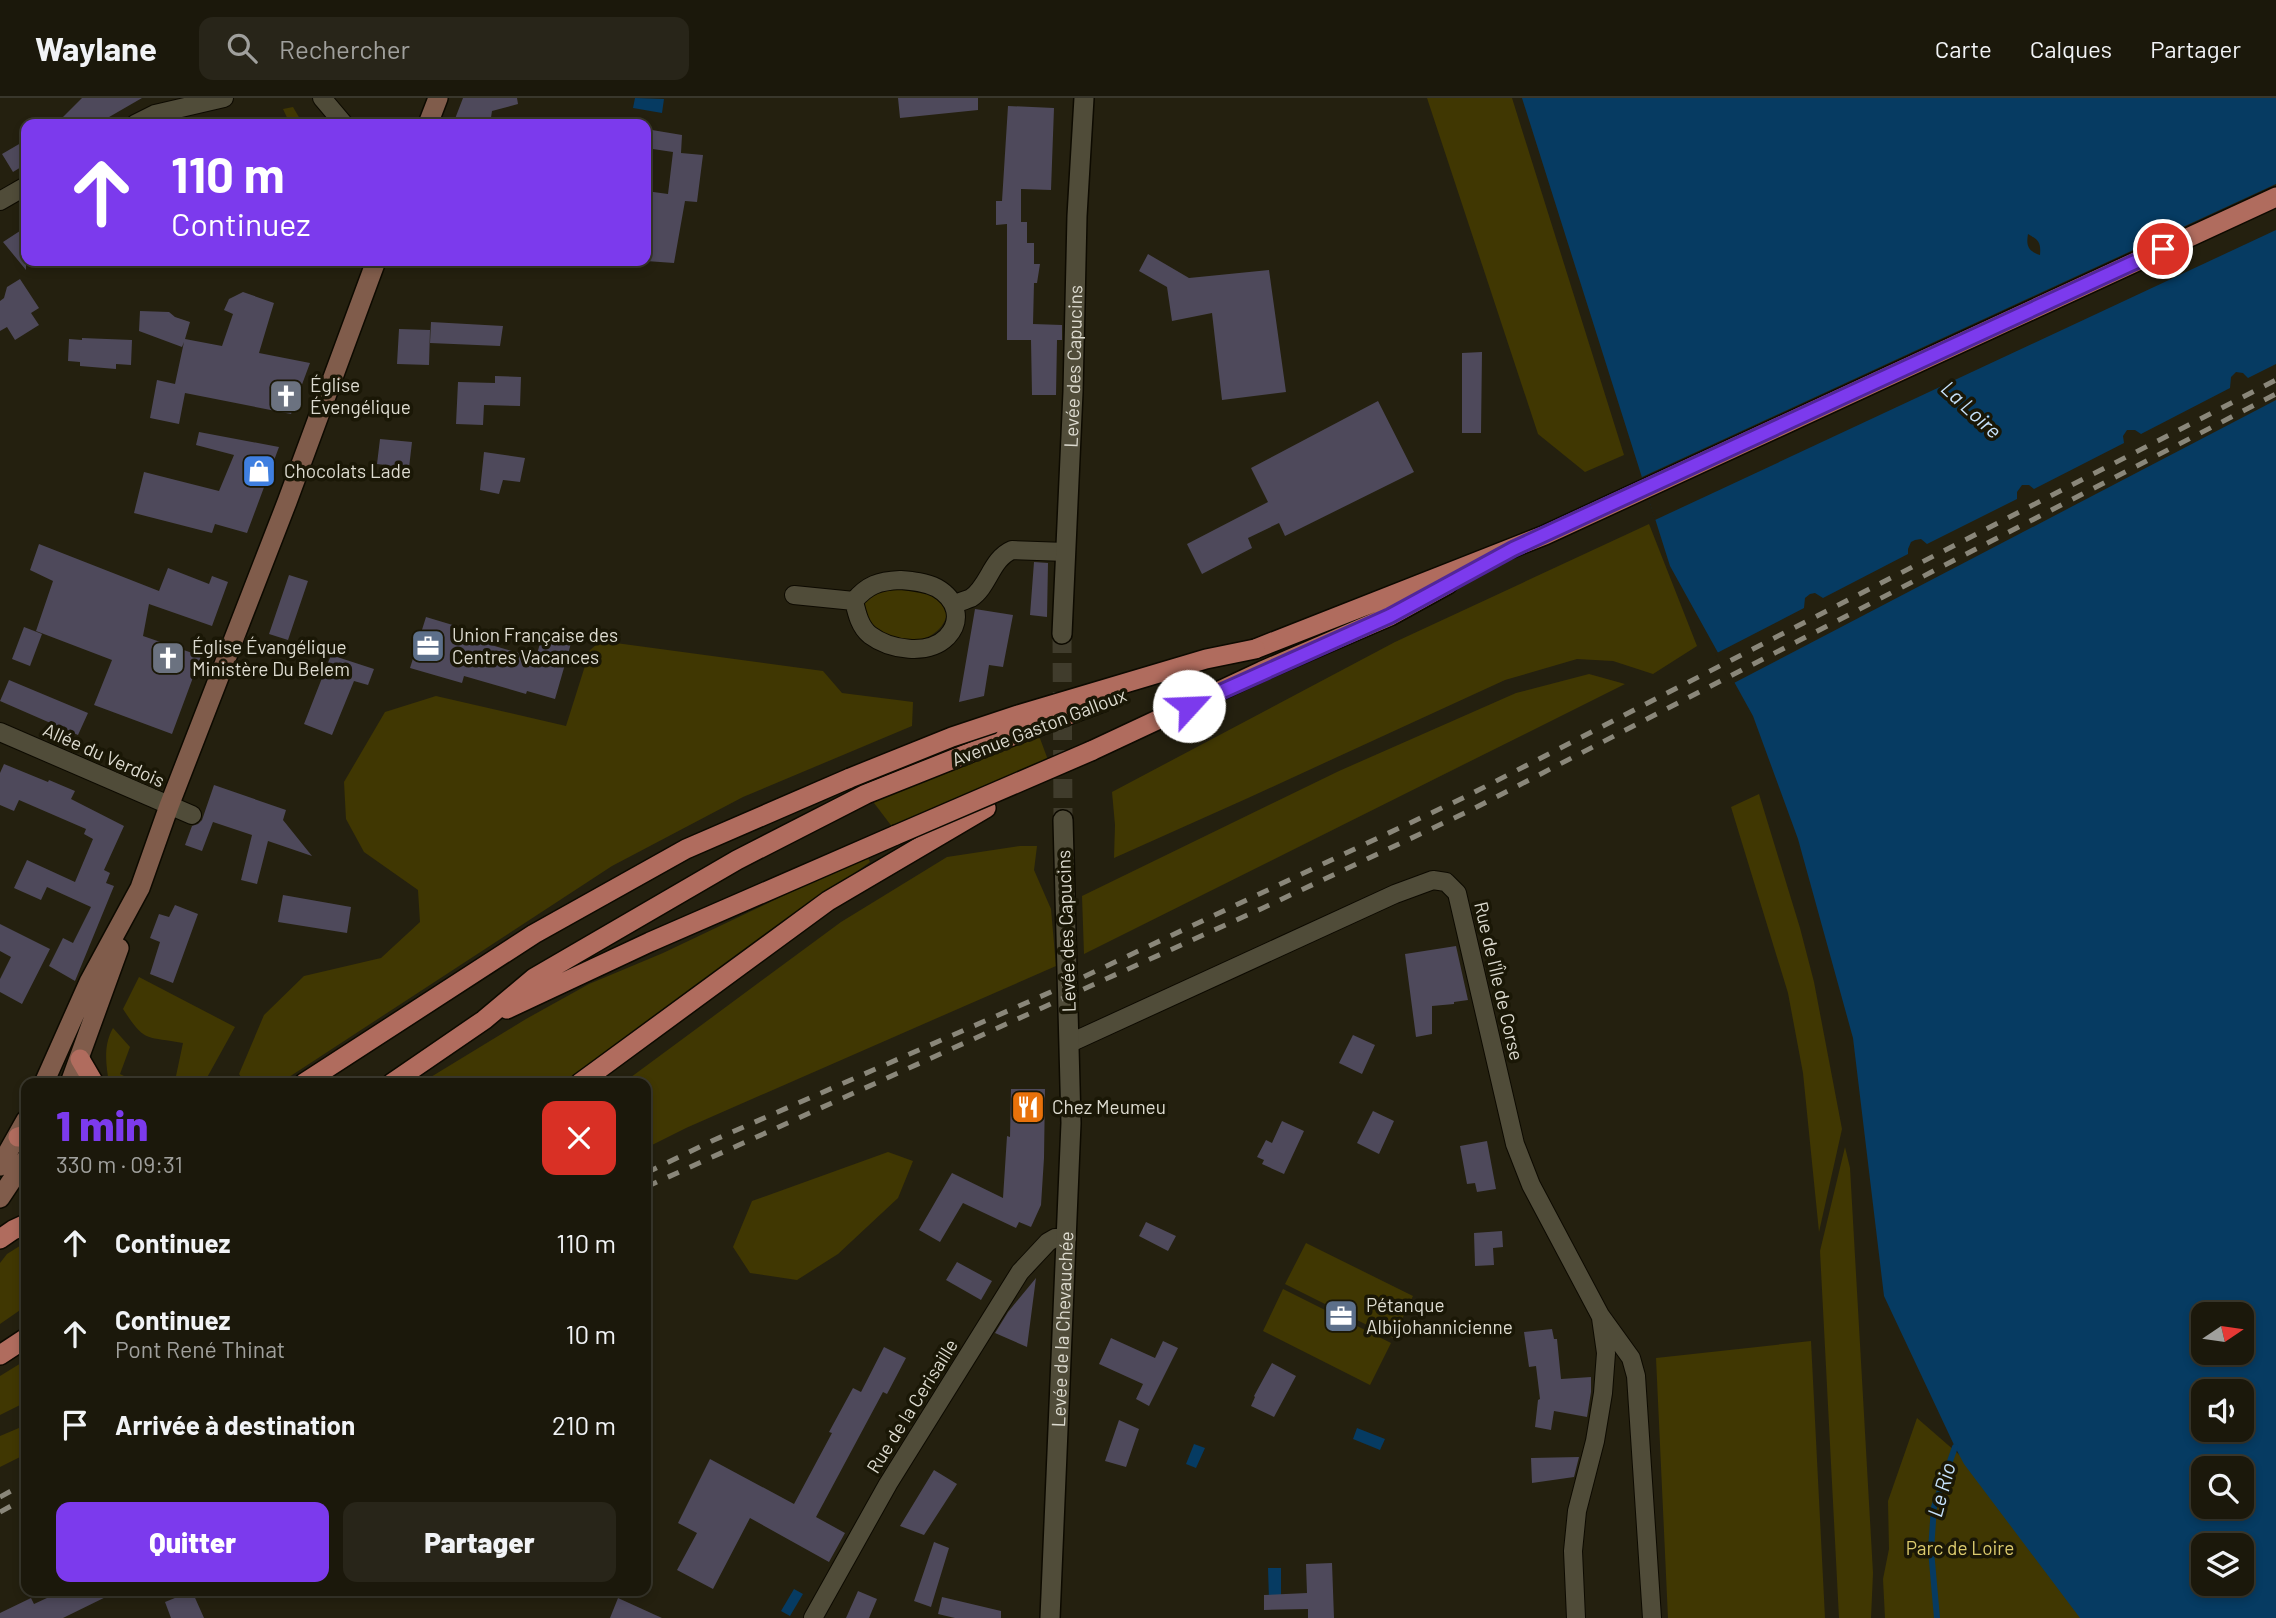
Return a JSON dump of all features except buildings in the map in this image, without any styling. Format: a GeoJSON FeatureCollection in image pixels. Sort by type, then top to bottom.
{"type":"FeatureCollection","features":[{"type":"Feature","properties":{"kind":"main road"},"geometry":{"type":"LineString","coordinates":[[430,119],[438,98]]}},
{"type":"Feature","properties":{"kind":"main road"},"geometry":{"type":"LineString","coordinates":[[1513,549],[2276,197]]}},
{"type":"Feature","properties":{"kind":"main road"},"geometry":{"type":"LineString","coordinates":[[72,1078],[169,806],[283,513],[374,266]]}},
{"type":"Feature","properties":{"kind":"main road","name":"Avenue Gaston Galloux"},"geometry":{"type":"LineString","coordinates":[[399,1078],[484,1020],[534,978],[737,860],[866,794],[1090,707],[1255,649],[1513,549]]}},
{"type":"Feature","properties":{"kind":"main road","name":"Avenue Gaston Galloux"},"geometry":{"type":"LineString","coordinates":[[484,1020],[650,942],[1091,751],[1262,671],[1390,616],[1513,549]]}},
{"type":"Feature","properties":{"kind":"main road"},"geometry":{"type":"LineString","coordinates":[[312,1078],[545,927],[686,849],[952,737],[1206,659],[1255,649]]}},
{"type":"Feature","properties":{"kind":"main road"},"geometry":{"type":"LineString","coordinates":[[587,1078],[828,901],[986,808],[1091,751]]}},
{"type":"Feature","properties":{"kind":"main road"},"geometry":{"type":"LineString","coordinates":[[46,1078],[89,982],[140,888]]}},
{"type":"Feature","properties":{"kind":"main road"},"geometry":{"type":"LineString","coordinates":[[56,1078],[95,991],[103,958]]}},
{"type":"Feature","properties":{"kind":"main road"},"geometry":{"type":"LineString","coordinates":[[80,1059],[91,1078]]}},
{"type":"Feature","properties":{"kind":"main road"},"geometry":{"type":"LineString","coordinates":[[1,1164],[21,1134]]}},
{"type":"Feature","properties":{"kind":"main road"},"geometry":{"type":"LineString","coordinates":[[0,1199],[21,1167]]}},
{"type":"Feature","properties":{"kind":"main road"},"geometry":{"type":"LineString","coordinates":[[0,1240],[21,1226]]}},
{"type":"Feature","properties":{"kind":"main road"},"geometry":{"type":"LineString","coordinates":[[0,1355],[21,1341]]}},
{"type":"Feature","properties":{"kind":"street"},"geometry":{"type":"LineString","coordinates":[[145,119],[155,114],[225,98]]}},
{"type":"Feature","properties":{"kind":"street","name":"Levée des Capucins"},"geometry":{"type":"LineString","coordinates":[[1062,634],[1073,392],[1077,216],[1084,98]]}},
{"type":"Feature","properties":{"kind":"street"},"geometry":{"type":"LineString","coordinates":[[326,100],[340,119]]}},
{"type":"Feature","properties":{"kind":"street"},"geometry":{"type":"LineString","coordinates":[[0,201],[21,189]]}},
{"type":"Feature","properties":{"kind":"street"},"geometry":{"type":"LineString","coordinates":[[954,604],[972,597],[1004,553],[1012,550],[1066,552]]}},
{"type":"Feature","properties":{"kind":"street"},"geometry":{"type":"LineString","coordinates":[[880,581],[920,582],[938,589],[954,604],[957,618],[945,639],[929,646],[909,649],[888,644],[869,634],[858,618],[854,601],[864,589],[880,581]]}},
{"type":"Feature","properties":{"kind":"street"},"geometry":{"type":"LineString","coordinates":[[794,595],[854,601]]}},
{"type":"Feature","properties":{"kind":"street","name":"Allée du Verdois"},"geometry":{"type":"LineString","coordinates":[[0,732],[192,815]]}},
{"type":"Feature","properties":{"kind":"street","name":"Levée des Capucins"},"geometry":{"type":"LineString","coordinates":[[1063,820],[1070,1042]]}},
{"type":"Feature","properties":{"kind":"street","name":"Rue de l'Île de Corse"},"geometry":{"type":"LineString","coordinates":[[1070,1042],[1395,894],[1433,880],[1446,881],[1457,893],[1516,1144],[1531,1185],[1600,1315],[1625,1348],[1636,1376],[1652,1618]]}},
{"type":"Feature","properties":{"kind":"street","name":"Levée de la Chevauchée"},"geometry":{"type":"LineString","coordinates":[[1050,1618],[1071,1123],[1070,1042]]}},
{"type":"Feature","properties":{"kind":"street","name":"Rue de la Cerisaille"},"geometry":{"type":"LineString","coordinates":[[813,1618],[888,1484],[1020,1272],[1048,1242],[1055,1238],[1067,1238]]}},
{"type":"Feature","properties":{"kind":"street","name":"Rue de l'Île de Corse"},"geometry":{"type":"LineString","coordinates":[[1576,1618],[1573,1551],[1577,1510],[1595,1441],[1603,1392],[1606,1353],[1600,1315]]}},
{"type":"Feature","properties":{"kind":"green space"},"geometry":{"type":"Polygon","coordinates":[[[1427,98],[1512,98],[1624,455],[1585,472],[1538,434],[1427,98]]]}},
{"type":"Feature","properties":{"kind":"green space"},"geometry":{"type":"Polygon","coordinates":[[[293,107],[300,119],[288,119],[283,109],[293,107]]]}},
{"type":"Feature","properties":{"kind":"green space"},"geometry":{"type":"Polygon","coordinates":[[[1649,524],[1697,646],[1653,674],[1613,661],[1577,659],[1505,680],[1114,858],[1112,792],[1395,642],[1649,524]]]}},
{"type":"Feature","properties":{"kind":"green space"},"geometry":{"type":"Polygon","coordinates":[[[907,588],[936,597],[948,609],[942,625],[932,635],[917,640],[887,636],[874,628],[866,617],[864,603],[879,589],[907,588]]]}},
{"type":"Feature","properties":{"kind":"green space"},"geometry":{"type":"Polygon","coordinates":[[[601,641],[823,671],[842,693],[913,702],[912,726],[743,797],[612,866],[288,1078],[242,1078],[239,1074],[264,1015],[304,976],[381,958],[420,922],[418,890],[364,852],[346,819],[344,782],[385,712],[436,696],[566,726],[590,650],[601,641]]]}},
{"type":"Feature","properties":{"kind":"green space"},"geometry":{"type":"Polygon","coordinates":[[[1589,674],[1625,684],[1084,954],[1082,896],[1339,771],[1516,693],[1589,674]]]}},
{"type":"Feature","properties":{"kind":"green space"},"geometry":{"type":"Polygon","coordinates":[[[1038,733],[1048,760],[893,828],[871,799],[1038,733]]]}},
{"type":"Feature","properties":{"kind":"green space"},"geometry":{"type":"Polygon","coordinates":[[[1759,794],[1814,982],[1842,1129],[1819,1232],[1803,1073],[1788,993],[1731,807],[1759,794]]]}},
{"type":"Feature","properties":{"kind":"green space"},"geometry":{"type":"Polygon","coordinates":[[[1037,846],[1034,870],[1051,909],[1056,966],[651,1146],[651,1078],[630,1078],[841,922],[947,857],[1037,846]]]}},
{"type":"Feature","properties":{"kind":"green space"},"geometry":{"type":"Polygon","coordinates":[[[867,856],[870,862],[573,1078],[429,1078],[589,984],[663,953],[867,856]]]}},
{"type":"Feature","properties":{"kind":"green space"},"geometry":{"type":"Polygon","coordinates":[[[139,977],[235,1027],[207,1078],[175,1078],[183,1043],[147,1036],[136,1028],[123,1009],[139,977]]]}},
{"type":"Feature","properties":{"kind":"green space"},"geometry":{"type":"Polygon","coordinates":[[[113,1028],[130,1047],[120,1074],[128,1078],[108,1078],[106,1062],[113,1028]]]}},
{"type":"Feature","properties":{"kind":"green space"},"geometry":{"type":"Polygon","coordinates":[[[1845,1147],[1850,1168],[1873,1573],[1871,1618],[1839,1618],[1820,1251],[1845,1147]]]}},
{"type":"Feature","properties":{"kind":"green space"},"geometry":{"type":"Polygon","coordinates":[[[888,1152],[913,1161],[898,1198],[838,1254],[797,1280],[750,1273],[733,1247],[752,1201],[888,1152]]]}},
{"type":"Feature","properties":{"kind":"green space"},"geometry":{"type":"Polygon","coordinates":[[[1306,1243],[1413,1296],[1393,1338],[1285,1284],[1306,1243]]]}},
{"type":"Feature","properties":{"kind":"green space"},"geometry":{"type":"Polygon","coordinates":[[[21,1245],[21,1309],[0,1324],[0,1263],[7,1254],[21,1245]]]}},
{"type":"Feature","properties":{"kind":"green space"},"geometry":{"type":"Polygon","coordinates":[[[1283,1289],[1391,1343],[1370,1385],[1263,1331],[1283,1289]]]}},
{"type":"Feature","properties":{"kind":"green space"},"geometry":{"type":"Polygon","coordinates":[[[1811,1341],[1825,1618],[1668,1618],[1656,1358],[1811,1341]]]}},
{"type":"Feature","properties":{"kind":"green space"},"geometry":{"type":"Polygon","coordinates":[[[21,1363],[21,1404],[0,1415],[0,1376],[21,1363]]]}},
{"type":"Feature","properties":{"kind":"green space","name":"Parc de Loire"},"geometry":{"type":"Polygon","coordinates":[[[1917,1418],[2147,1618],[1885,1618],[1883,1579],[1889,1549],[1888,1501],[1917,1418]]]}},
{"type":"Feature","properties":{"kind":"green space"},"geometry":{"type":"Polygon","coordinates":[[[21,1427],[21,1456],[0,1467],[0,1436],[21,1427]]]}},
{"type":"Feature","properties":{"kind":"water"},"geometry":{"type":"Polygon","coordinates":[[[635,98],[664,99],[662,113],[633,108],[635,98]]]}},
{"type":"Feature","properties":{"kind":"water","name":"La Loire"},"geometry":{"type":"Polygon","coordinates":[[[1522,98],[2276,98],[2276,1618],[2080,1618],[1964,1464],[1884,1296],[1853,1038],[1798,839],[1753,716],[1670,566],[1522,98]],[[2028,234],[2030,250],[2040,255],[2038,242],[2028,234]]]}},
{"type":"Feature","properties":{"kind":"water"},"geometry":{"type":"Polygon","coordinates":[[[1357,1428],[1385,1439],[1380,1450],[1353,1439],[1357,1428]]]}},
{"type":"Feature","properties":{"kind":"water"},"geometry":{"type":"Polygon","coordinates":[[[1194,1444],[1205,1448],[1196,1468],[1186,1464],[1194,1444]]]}},
{"type":"Feature","properties":{"kind":"water"},"geometry":{"type":"Polygon","coordinates":[[[1268,1568],[1281,1568],[1281,1600],[1269,1600],[1268,1568]]]}},
{"type":"Feature","properties":{"kind":"water"},"geometry":{"type":"Polygon","coordinates":[[[794,1589],[803,1594],[790,1616],[781,1611],[794,1589]]]}},
{"type":"Feature","properties":{"kind":"pier"},"geometry":{"type":"Polygon","coordinates":[[[2276,184],[2276,230],[1655,520],[1642,477],[2276,184]]]}},
{"type":"Feature","properties":{"kind":"pier"},"geometry":{"type":"Polygon","coordinates":[[[2276,364],[2276,400],[1732,684],[1715,654],[1804,608],[1805,598],[1810,594],[1815,593],[1823,598],[1908,554],[1911,542],[1921,539],[1927,544],[2017,499],[2017,492],[2022,485],[2029,485],[2034,489],[2124,443],[2123,436],[2127,430],[2135,430],[2141,434],[2230,388],[2231,377],[2236,372],[2243,373],[2248,378],[2276,364]]]}},
{"type":"Feature","properties":{"kind":"waterway","name":"Le Rio"},"geometry":{"type":"LineString","coordinates":[[1937,1618],[1931,1550],[1934,1507],[1955,1447]]}},
{"type":"Feature","properties":{"kind":"tunnel"},"geometry":{"type":"LineString","coordinates":[[1062,634],[1063,820]]}},
{"type":"Feature","properties":{"kind":"railway"},"geometry":{"type":"LineString","coordinates":[[651,1171],[714,1140],[1060,988],[1465,797],[2276,380]]}},
{"type":"Feature","properties":{"kind":"railway"},"geometry":{"type":"LineString","coordinates":[[651,1185],[1263,908],[1469,811],[2276,394]]}},
{"type":"Feature","properties":{"kind":"railway"},"geometry":{"type":"LineString","coordinates":[[0,1497],[21,1486]]}},
{"type":"Feature","properties":{"kind":"railway"},"geometry":{"type":"LineString","coordinates":[[0,1512],[21,1501]]}},
{"type":"Feature","properties":{"kind":"place","name":"Église Évengélique"},"geometry":{"type":"Point","coordinates":[286,396]}},
{"type":"Feature","properties":{"kind":"place","name":"Chocolats Lade"},"geometry":{"type":"Point","coordinates":[259,471]}},
{"type":"Feature","properties":{"kind":"place","name":"Union Française des Centres Vacances"},"geometry":{"type":"Point","coordinates":[428,646]}},
{"type":"Feature","properties":{"kind":"place","name":"Église Évangélique Ministère Du Belem"},"geometry":{"type":"Point","coordinates":[168,658]}},
{"type":"Feature","properties":{"kind":"place","name":"Chez Meumeu"},"geometry":{"type":"Point","coordinates":[1028,1107]}},
{"type":"Feature","properties":{"kind":"place","name":"Pétanque Albijohannicienne"},"geometry":{"type":"Point","coordinates":[1341,1316]}},
{"type":"Feature","properties":{"kind":"route"},"geometry":{"type":"LineString","coordinates":[[1189,706],[1262,671],[1390,616],[1513,549],[2163,249]]}}]}
